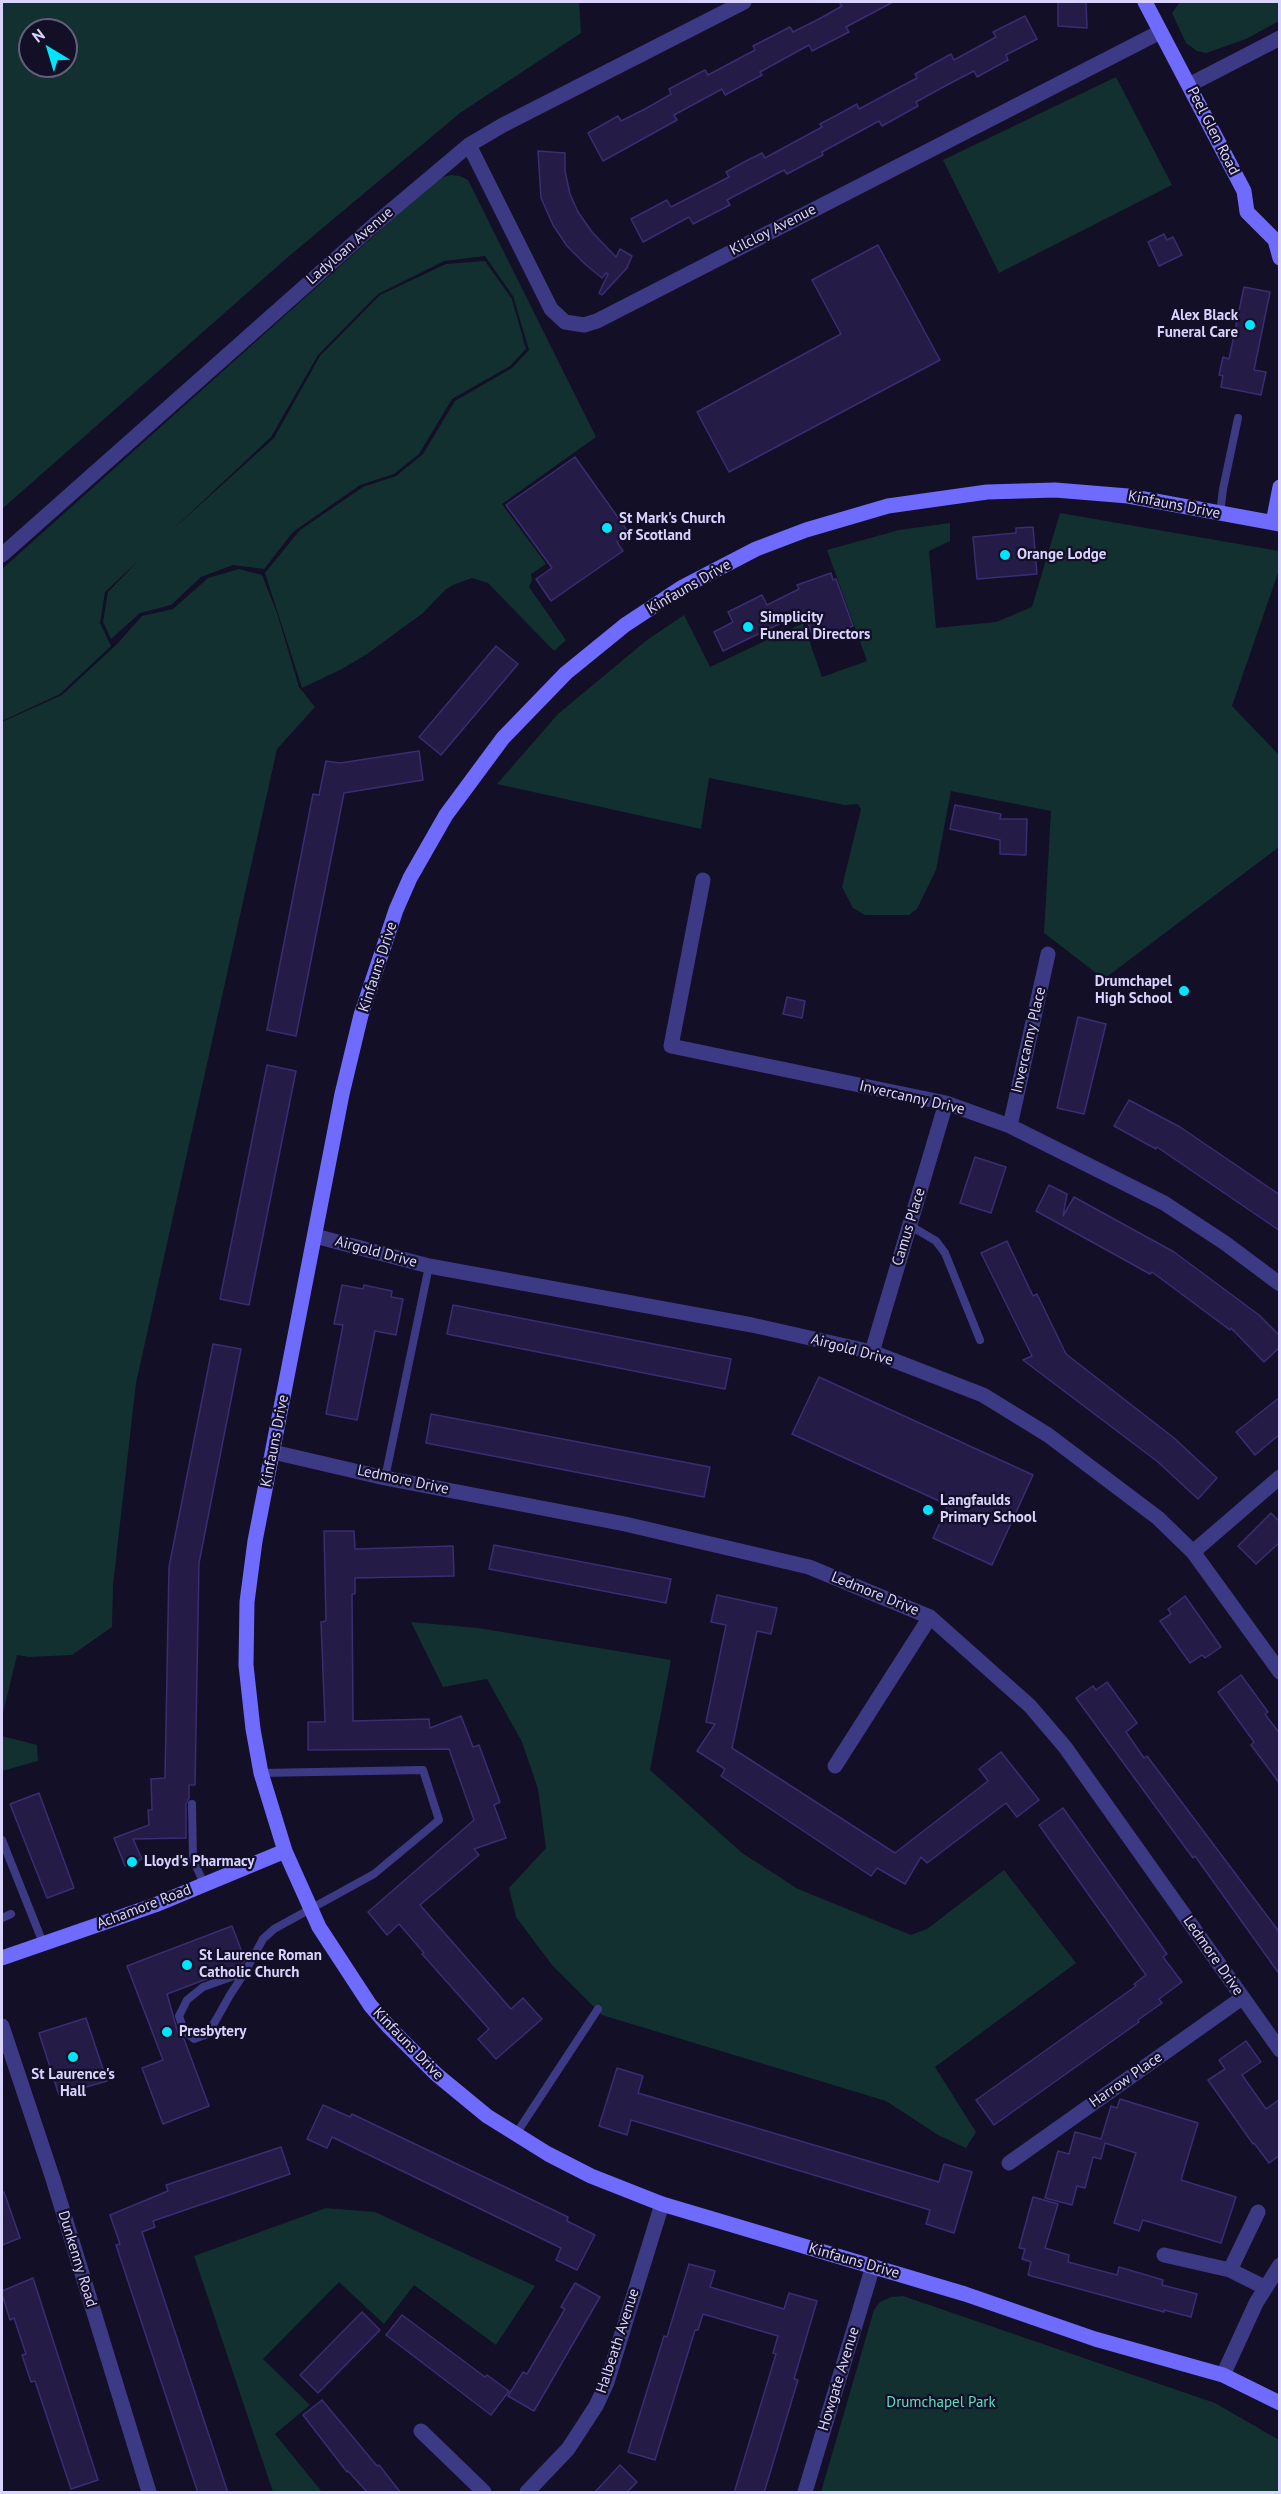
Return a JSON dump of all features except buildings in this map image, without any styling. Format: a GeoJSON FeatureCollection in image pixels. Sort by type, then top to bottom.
{"type":"FeatureCollection","features":[{"type":"Feature","properties":{"kind":"street","name":"Ladyloan Avenue"},"geometry":{"type":"LineString","coordinates":[[2,555],[374,225],[469,145],[503,125],[744,2]]}},
{"type":"Feature","properties":{"kind":"street","name":"Peel Glen Road"},"geometry":{"type":"LineString","coordinates":[[1145,2],[1244,191],[1247,212],[1275,240],[1280,258]]}},
{"type":"Feature","properties":{"kind":"street","name":"Kilcloy Avenue"},"geometry":{"type":"LineString","coordinates":[[469,145],[551,309],[565,322],[585,325],[597,321],[1160,32]]}},
{"type":"Feature","properties":{"kind":"street"},"geometry":{"type":"LineString","coordinates":[[1189,86],[1280,38]]}},
{"type":"Feature","properties":{"kind":"street"},"geometry":{"type":"LineString","coordinates":[[1276,524],[1280,487]]}},
{"type":"Feature","properties":{"kind":"street","name":"Kinfauns Drive"},"geometry":{"type":"LineString","coordinates":[[1276,524],[1128,496],[1055,490],[987,492],[888,506],[806,530],[756,549],[681,588],[625,626],[566,673],[503,738],[446,815],[410,878],[396,910],[361,1015],[342,1094],[255,1541],[247,1602],[246,1665],[253,1729],[261,1773],[285,1851],[309,1909],[370,2005],[389,2028],[458,2093],[487,2116],[548,2154],[591,2176],[662,2204],[965,2294],[1095,2339],[1223,2375],[1280,2403]]}},
{"type":"Feature","properties":{"kind":"street","name":"Invercanny Drive"},"geometry":{"type":"LineString","coordinates":[[703,880],[671,1046],[946,1103],[1010,1126],[1164,1203],[1225,1243],[1280,1284]]}},
{"type":"Feature","properties":{"kind":"street","name":"Invercanny Place"},"geometry":{"type":"LineString","coordinates":[[1010,1126],[1048,954]]}},
{"type":"Feature","properties":{"kind":"street","name":"Camus Place"},"geometry":{"type":"LineString","coordinates":[[872,1352],[946,1103]]}},
{"type":"Feature","properties":{"kind":"street","name":"Airgold Drive"},"geometry":{"type":"LineString","coordinates":[[315,1236],[429,1266],[752,1325],[872,1352],[983,1395],[1048,1435],[1158,1518],[1193,1552],[1280,1672]]}},
{"type":"Feature","properties":{"kind":"street","name":"Ledmore Drive"},"geometry":{"type":"LineString","coordinates":[[273,1452],[385,1478],[625,1524],[809,1567],[930,1617],[1030,1706],[1065,1747],[1280,2050]]}},
{"type":"Feature","properties":{"kind":"street"},"geometry":{"type":"LineString","coordinates":[[1193,1552],[1280,1477]]}},
{"type":"Feature","properties":{"kind":"street"},"geometry":{"type":"LineString","coordinates":[[835,1766],[930,1617]]}},
{"type":"Feature","properties":{"kind":"street","name":"Achamore Road"},"geometry":{"type":"LineString","coordinates":[[2,1958],[155,1905],[285,1851]]}},
{"type":"Feature","properties":{"kind":"street","name":"Harrow Place"},"geometry":{"type":"LineString","coordinates":[[1009,2163],[1242,1998]]}},
{"type":"Feature","properties":{"kind":"street","name":"Dunkenny Road"},"geometry":{"type":"LineString","coordinates":[[2,2026],[53,2179],[149,2493]]}},
{"type":"Feature","properties":{"kind":"street","name":"Halbeath Avenue"},"geometry":{"type":"LineString","coordinates":[[527,2493],[568,2449],[596,2406],[607,2382],[662,2204]]}},
{"type":"Feature","properties":{"kind":"street"},"geometry":{"type":"LineString","coordinates":[[1230,2270],[1258,2212]]}},
{"type":"Feature","properties":{"kind":"street"},"geometry":{"type":"LineString","coordinates":[[1164,2255],[1230,2270],[1264,2287]]}},
{"type":"Feature","properties":{"kind":"street"},"geometry":{"type":"LineString","coordinates":[[1223,2375],[1264,2287],[1280,2265]]}},
{"type":"Feature","properties":{"kind":"street","name":"Howgate Avenue"},"geometry":{"type":"LineString","coordinates":[[805,2493],[873,2266]]}},
{"type":"Feature","properties":{"kind":"street"},"geometry":{"type":"LineString","coordinates":[[421,2431],[484,2493]]}},
{"type":"Feature","properties":{"kind":"lane"},"geometry":{"type":"LineString","coordinates":[[1220,514],[1238,418]]}},
{"type":"Feature","properties":{"kind":"lane"},"geometry":{"type":"LineString","coordinates":[[909,1225],[936,1241],[945,1253],[980,1340]]}},
{"type":"Feature","properties":{"kind":"lane"},"geometry":{"type":"LineString","coordinates":[[385,1478],[429,1266]]}},
{"type":"Feature","properties":{"kind":"lane"},"geometry":{"type":"LineString","coordinates":[[245,1972],[204,1987],[187,2000],[179,2016],[184,2031],[194,2039],[208,2034],[245,1972],[263,1939],[274,1929],[374,1874],[439,1820],[423,1770],[261,1773]]}},
{"type":"Feature","properties":{"kind":"lane"},"geometry":{"type":"LineString","coordinates":[[192,1804],[193,1859],[204,1884]]}},
{"type":"Feature","properties":{"kind":"lane"},"geometry":{"type":"LineString","coordinates":[[2,1840],[43,1944]]}},
{"type":"Feature","properties":{"kind":"lane"},"geometry":{"type":"LineString","coordinates":[[2,1918],[11,1914]]}},
{"type":"Feature","properties":{"kind":"lane"},"geometry":{"type":"LineString","coordinates":[[516,2134],[598,2009]]}},
{"type":"Feature","properties":{"kind":"green space"},"geometry":{"type":"Polygon","coordinates":[[[2,2],[579,2],[581,33],[460,113],[288,257],[2,509],[2,2]]]}},
{"type":"Feature","properties":{"kind":"green space"},"geometry":{"type":"Polygon","coordinates":[[[1180,2],[1279,2],[1279,21],[1246,39],[1206,53],[1197,51],[1186,43],[1172,13],[1180,2]]]}},
{"type":"Feature","properties":{"kind":"green space"},"geometry":{"type":"Polygon","coordinates":[[[1116,77],[1172,185],[999,273],[943,160],[1116,77]]]}},
{"type":"Feature","properties":{"kind":"green space"},"geometry":{"type":"Polygon","coordinates":[[[451,175],[468,180],[596,437],[502,504],[546,564],[531,574],[532,580],[529,587],[566,640],[554,651],[488,583],[472,578],[445,590],[423,613],[367,654],[302,688],[265,573],[300,530],[363,487],[396,476],[423,454],[455,401],[512,368],[529,350],[513,296],[485,256],[444,261],[378,294],[318,355],[271,437],[171,531],[274,438],[320,356],[380,295],[446,264],[485,261],[512,299],[526,349],[510,366],[452,399],[419,454],[394,474],[360,485],[293,532],[264,569],[233,565],[201,577],[171,605],[140,613],[111,639],[103,622],[108,592],[139,560],[105,592],[100,623],[111,646],[60,694],[2,721],[2,569],[424,191],[440,178],[451,175]]]}},
{"type":"Feature","properties":{"kind":"green space"},"geometry":{"type":"Polygon","coordinates":[[[1060,513],[1279,551],[1279,570],[1232,706],[1279,755],[1279,847],[1104,979],[1044,933],[1051,811],[951,791],[936,870],[917,909],[909,915],[865,915],[853,908],[842,887],[861,809],[858,804],[845,805],[709,778],[701,829],[497,784],[558,714],[647,640],[684,615],[710,667],[803,623],[822,677],[867,661],[827,550],[899,530],[950,523],[950,541],[929,551],[936,628],[996,622],[1032,607],[1060,513]]]}},
{"type":"Feature","properties":{"kind":"green space"},"geometry":{"type":"Polygon","coordinates":[[[239,569],[262,575],[277,613],[299,687],[315,707],[277,749],[136,1383],[113,1585],[112,1627],[72,1655],[29,1657],[17,1655],[2,1717],[2,722],[62,695],[118,643],[142,616],[173,609],[208,578],[239,569]]]}},
{"type":"Feature","properties":{"kind":"green space"},"geometry":{"type":"Polygon","coordinates":[[[411,1622],[478,1628],[671,1660],[650,1770],[742,1853],[798,1889],[911,1935],[927,1929],[1004,1870],[1076,1963],[935,2067],[976,2132],[966,2148],[938,2135],[886,2101],[602,2015],[552,1965],[516,1917],[509,1888],[546,1848],[538,1789],[522,1742],[487,1679],[443,1687],[411,1622]]]}},
{"type":"Feature","properties":{"kind":"green space"},"geometry":{"type":"Polygon","coordinates":[[[2,1736],[37,1745],[38,1761],[2,1771],[2,1736]]]}},
{"type":"Feature","properties":{"kind":"green space"},"geometry":{"type":"Polygon","coordinates":[[[326,2208],[375,2212],[535,2286],[496,2345],[414,2285],[384,2324],[339,2282],[263,2359],[310,2405],[275,2434],[322,2492],[273,2492],[194,2256],[326,2208]]]}},
{"type":"Feature","properties":{"kind":"green space","name":"Drumchapel Park"},"geometry":{"type":"Polygon","coordinates":[[[903,2296],[1215,2403],[1279,2440],[1279,2492],[821,2492],[874,2310],[880,2302],[891,2297],[903,2296]]]}},
{"type":"Feature","properties":{"kind":"place","name":"Alex Black Funeral Care"},"geometry":{"type":"Point","coordinates":[1250,325]}},
{"type":"Feature","properties":{"kind":"place","name":"St Mark's Church of Scotland"},"geometry":{"type":"Point","coordinates":[607,528]}},
{"type":"Feature","properties":{"kind":"place","name":"Orange Lodge"},"geometry":{"type":"Point","coordinates":[1005,555]}},
{"type":"Feature","properties":{"kind":"place","name":"Simplicity Funeral Directors"},"geometry":{"type":"Point","coordinates":[748,627]}},
{"type":"Feature","properties":{"kind":"place","name":"Drumchapel High School"},"geometry":{"type":"Point","coordinates":[1184,991]}},
{"type":"Feature","properties":{"kind":"place","name":"Langfaulds Primary School"},"geometry":{"type":"Point","coordinates":[928,1510]}},
{"type":"Feature","properties":{"kind":"place","name":"Lloyd's Pharmacy"},"geometry":{"type":"Point","coordinates":[132,1862]}},
{"type":"Feature","properties":{"kind":"place","name":"St Laurence Roman Catholic Church"},"geometry":{"type":"Point","coordinates":[187,1965]}},
{"type":"Feature","properties":{"kind":"place","name":"Presbytery"},"geometry":{"type":"Point","coordinates":[167,2032]}},
{"type":"Feature","properties":{"kind":"place","name":"St Laurence's Hall"},"geometry":{"type":"Point","coordinates":[73,2057]}}]}
